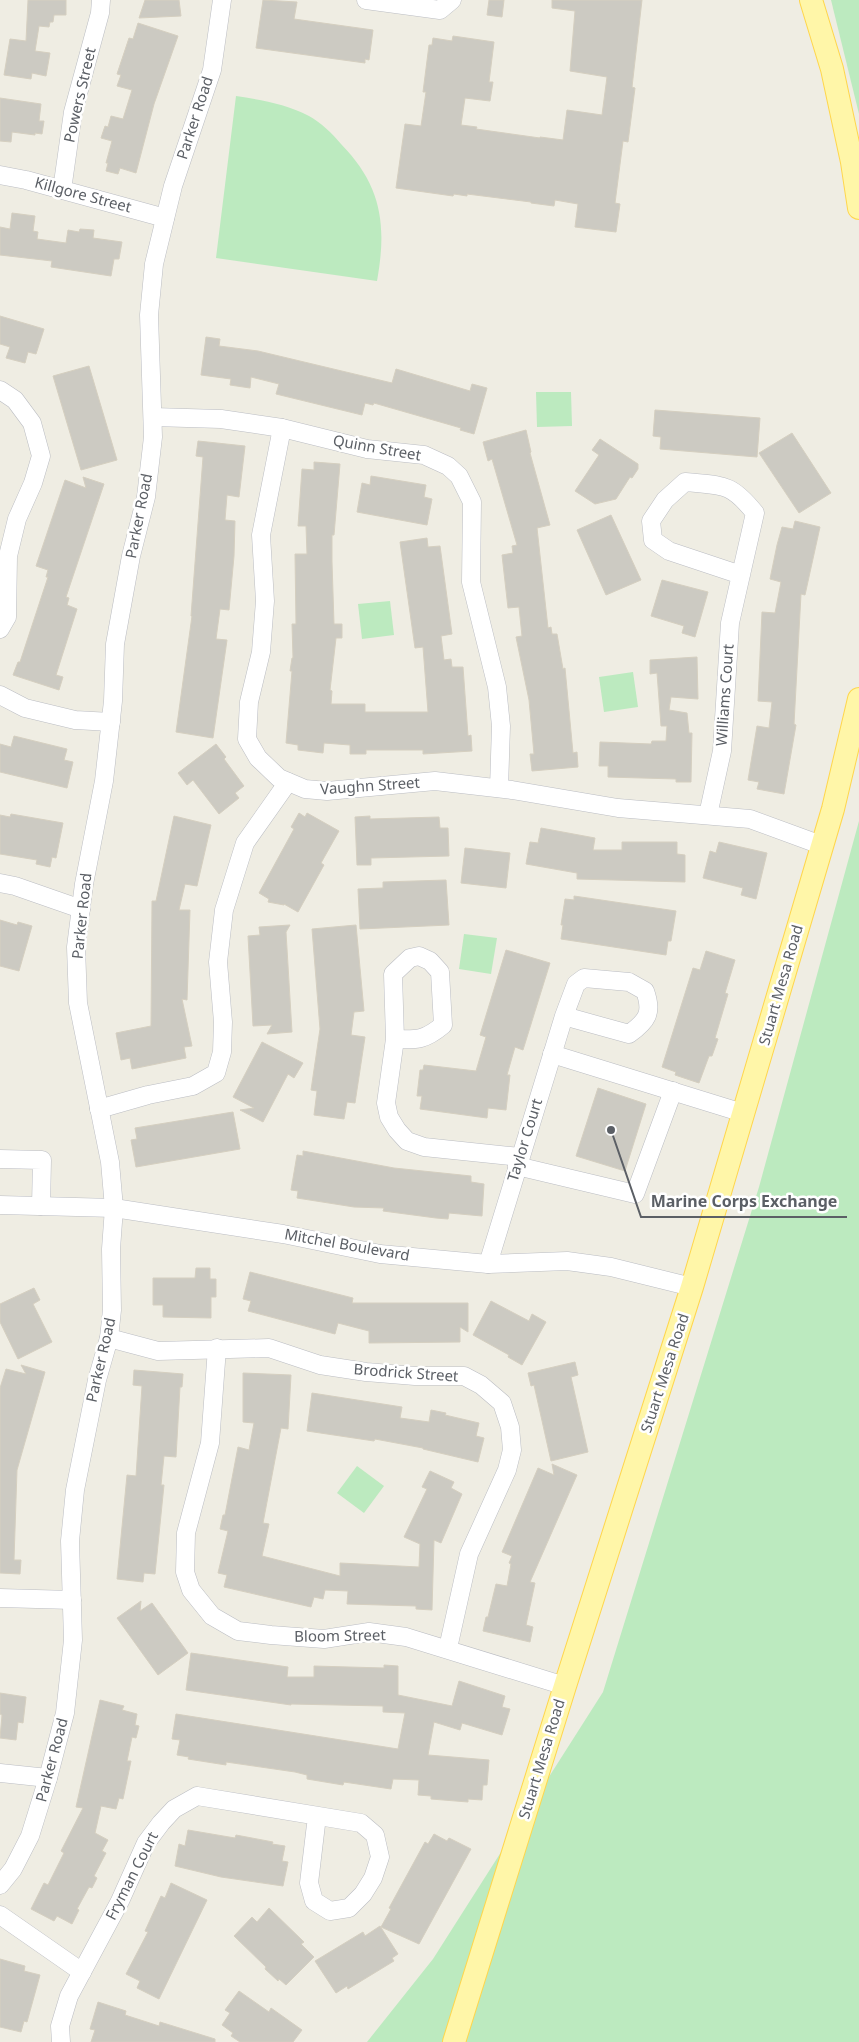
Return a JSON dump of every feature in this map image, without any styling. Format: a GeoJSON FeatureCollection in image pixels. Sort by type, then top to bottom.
{"type":"FeatureCollection","features":[{"type":"Feature","properties":{"kind":"main road"},"geometry":{"type":"LineString","coordinates":[[810,0],[832,69],[852,162],[859,208]]}},
{"type":"Feature","properties":{"kind":"main road","name":"Stuart Mesa Road"},"geometry":{"type":"LineString","coordinates":[[454,2042],[564,1686],[692,1287],[833,808],[859,699]]}},
{"type":"Feature","properties":{"kind":"street","name":"Powers Street"},"geometry":{"type":"LineString","coordinates":[[62,190],[73,112],[100,13],[101,0]]}},
{"type":"Feature","properties":{"kind":"street","name":"Parker Road"},"geometry":{"type":"LineString","coordinates":[[0,1885],[13,1869],[30,1836],[65,1713],[73,1640],[70,1541],[75,1490],[97,1380],[109,1338],[112,1310],[111,1250],[114,1208],[110,1162],[78,1003],[76,947],[104,782],[111,722],[115,644],[129,565],[146,497],[153,437],[149,315],[154,264],[173,186],[212,70],[222,0]]}},
{"type":"Feature","properties":{"kind":"street"},"geometry":{"type":"LineString","coordinates":[[366,0],[440,10],[452,0]]}},
{"type":"Feature","properties":{"kind":"street","name":"Killgore Street"},"geometry":{"type":"LineString","coordinates":[[0,175],[165,218]]}},
{"type":"Feature","properties":{"kind":"street"},"geometry":{"type":"LineString","coordinates":[[0,390],[15,400],[32,423],[40,456],[33,483],[17,519],[12,538],[8,556],[6,618],[0,629]]}},
{"type":"Feature","properties":{"kind":"street","name":"Quinn Street"},"geometry":{"type":"LineString","coordinates":[[153,416],[220,419],[282,428],[367,449],[424,455],[448,466],[459,476],[472,502],[471,582],[498,687],[501,726],[499,788]]}},
{"type":"Feature","properties":{"kind":"street","name":"Vaughn Street"},"geometry":{"type":"LineString","coordinates":[[282,428],[261,535],[265,601],[261,652],[249,702],[247,739],[258,758],[279,778],[304,790],[327,791],[435,781],[499,788],[618,808],[750,820],[822,845]]}},
{"type":"Feature","properties":{"kind":"street","name":"Williams Court"},"geometry":{"type":"LineString","coordinates":[[708,815],[722,751],[730,623],[741,576],[755,513],[740,495],[725,486],[685,482],[664,500],[651,521],[652,540],[669,551],[741,576]]}},
{"type":"Feature","properties":{"kind":"street"},"geometry":{"type":"LineString","coordinates":[[0,695],[25,708],[75,720],[111,722]]}},
{"type":"Feature","properties":{"kind":"street"},"geometry":{"type":"LineString","coordinates":[[99,1109],[148,1095],[193,1086],[216,1073],[222,1052],[223,1022],[218,962],[224,910],[245,843],[288,782]]}},
{"type":"Feature","properties":{"kind":"street"},"geometry":{"type":"LineString","coordinates":[[0,883],[15,886],[81,909]]}},
{"type":"Feature","properties":{"kind":"street"},"geometry":{"type":"LineString","coordinates":[[395,1039],[412,1040],[430,1036],[443,1025],[440,972],[430,961],[419,956],[410,958],[393,974],[395,1039],[386,1102],[389,1117],[408,1141],[424,1147],[518,1162],[635,1194],[673,1092]]}},
{"type":"Feature","properties":{"kind":"street","name":"Taylor Court"},"geometry":{"type":"LineString","coordinates":[[488,1264],[518,1162],[564,1016],[576,984],[584,978],[629,982],[645,991],[649,1002],[649,1012],[642,1024],[629,1034],[564,1016]]}},
{"type":"Feature","properties":{"kind":"street"},"geometry":{"type":"LineString","coordinates":[[552,1054],[743,1114]]}},
{"type":"Feature","properties":{"kind":"street"},"geometry":{"type":"LineString","coordinates":[[0,1159],[42,1160],[41,1206]]}},
{"type":"Feature","properties":{"kind":"street","name":"Mitchel Boulevard"},"geometry":{"type":"LineString","coordinates":[[0,1205],[114,1208],[283,1234],[380,1254],[488,1264],[567,1261],[611,1267],[692,1287]]}},
{"type":"Feature","properties":{"kind":"street","name":"Brodrick Street"},"geometry":{"type":"LineString","coordinates":[[109,1338],[158,1351],[269,1348],[320,1365],[366,1372],[415,1376],[464,1376],[481,1385],[502,1403],[510,1427],[512,1450],[507,1470],[469,1554],[448,1648]]}},
{"type":"Feature","properties":{"kind":"street","name":"Bloom Street"},"geometry":{"type":"LineString","coordinates":[[217,1348],[210,1443],[186,1533],[185,1572],[191,1590],[212,1616],[238,1630],[270,1636],[324,1639],[369,1632],[406,1636],[564,1686]]}},
{"type":"Feature","properties":{"kind":"street"},"geometry":{"type":"LineString","coordinates":[[0,1598],[72,1600]]}},
{"type":"Feature","properties":{"kind":"street"},"geometry":{"type":"LineString","coordinates":[[0,1772],[48,1778]]}},
{"type":"Feature","properties":{"kind":"street","name":"Fryman Court"},"geometry":{"type":"LineString","coordinates":[[61,2042],[60,2026],[69,1996],[120,1902],[146,1843],[160,1823],[174,1808],[197,1796],[360,1823],[375,1835],[380,1856],[373,1878],[363,1894],[349,1908],[330,1911],[314,1901],[309,1883],[317,1816]]}},
{"type":"Feature","properties":{"kind":"street"},"geometry":{"type":"LineString","coordinates":[[0,1915],[82,1972]]}},
{"type":"Feature","properties":{"kind":"green space"},"geometry":{"type":"Polygon","coordinates":[[[831,0],[859,0],[859,114],[831,0]]]}},
{"type":"Feature","properties":{"kind":"green space"},"geometry":{"type":"Polygon","coordinates":[[[236,96],[282,105],[309,116],[330,132],[355,160],[373,191],[378,207],[381,224],[381,242],[377,281],[216,258],[236,96]]]}},
{"type":"Feature","properties":{"kind":"green space"},"geometry":{"type":"Polygon","coordinates":[[[536,392],[571,392],[572,426],[537,427],[536,392]]]}},
{"type":"Feature","properties":{"kind":"green space"},"geometry":{"type":"Polygon","coordinates":[[[390,601],[394,635],[362,639],[358,604],[390,601]]]}},
{"type":"Feature","properties":{"kind":"green space"},"geometry":{"type":"Polygon","coordinates":[[[633,672],[638,707],[604,712],[599,677],[633,672]]]}},
{"type":"Feature","properties":{"kind":"green space"},"geometry":{"type":"Polygon","coordinates":[[[859,821],[859,2042],[367,2042],[433,1959],[603,1692],[759,1187],[859,821]]]}},
{"type":"Feature","properties":{"kind":"green space"},"geometry":{"type":"Polygon","coordinates":[[[464,934],[497,938],[491,974],[459,969],[464,934]]]}},
{"type":"Feature","properties":{"kind":"green space"},"geometry":{"type":"Polygon","coordinates":[[[357,1466],[384,1486],[364,1513],[337,1493],[357,1466]]]}},
{"type":"Feature","properties":{"kind":"building"},"geometry":{"type":"Polygon","coordinates":[[[28,0],[66,0],[66,15],[54,15],[53,22],[50,22],[49,27],[39,26],[35,51],[50,53],[46,76],[32,73],[31,79],[4,75],[10,39],[26,41],[28,0]]]}},
{"type":"Feature","properties":{"kind":"building"},"geometry":{"type":"Polygon","coordinates":[[[145,0],[179,0],[181,16],[139,18],[145,0]]]}},
{"type":"Feature","properties":{"kind":"building"},"geometry":{"type":"Polygon","coordinates":[[[263,0],[297,2],[294,19],[373,30],[369,60],[365,59],[365,63],[256,48],[263,0]]]}},
{"type":"Feature","properties":{"kind":"building"},"geometry":{"type":"Polygon","coordinates":[[[489,0],[504,0],[502,17],[487,15],[489,0]]]}},
{"type":"Feature","properties":{"kind":"building"},"geometry":{"type":"Polygon","coordinates":[[[552,0],[642,0],[632,87],[635,88],[628,142],[623,141],[615,203],[620,204],[616,232],[575,227],[578,204],[555,200],[554,206],[467,194],[467,196],[454,194],[453,196],[396,188],[405,124],[421,126],[426,92],[423,92],[429,45],[432,45],[433,38],[452,41],[453,36],[494,42],[489,82],[493,82],[490,101],[465,98],[461,125],[477,127],[476,129],[563,140],[567,110],[602,115],[607,77],[570,71],[575,11],[552,8],[552,0]]]}},
{"type":"Feature","properties":{"kind":"building"},"geometry":{"type":"Polygon","coordinates":[[[138,23],[178,36],[154,104],[136,173],[120,168],[118,174],[106,171],[108,163],[106,163],[112,141],[101,138],[105,126],[108,127],[111,116],[123,119],[132,90],[117,86],[121,75],[117,74],[129,38],[133,39],[138,23]]]}},
{"type":"Feature","properties":{"kind":"building"},"geometry":{"type":"Polygon","coordinates":[[[0,98],[41,104],[39,121],[44,121],[42,134],[12,132],[11,142],[0,141],[0,98]]]}},
{"type":"Feature","properties":{"kind":"building"},"geometry":{"type":"Polygon","coordinates":[[[12,213],[35,216],[33,231],[38,232],[37,239],[66,243],[68,230],[79,232],[80,229],[94,230],[93,238],[122,242],[119,259],[114,259],[111,276],[51,267],[52,261],[0,255],[0,227],[10,229],[12,213]]]}},
{"type":"Feature","properties":{"kind":"building"},"geometry":{"type":"Polygon","coordinates":[[[0,316],[44,329],[36,354],[28,352],[25,363],[6,358],[10,347],[0,344],[0,316]]]}},
{"type":"Feature","properties":{"kind":"building"},"geometry":{"type":"Polygon","coordinates":[[[206,337],[220,339],[219,346],[258,351],[392,383],[396,369],[470,391],[472,384],[487,388],[474,434],[460,430],[461,428],[374,403],[373,405],[365,403],[362,415],[276,394],[279,384],[251,377],[250,388],[230,385],[231,379],[201,375],[206,337]]]}},
{"type":"Feature","properties":{"kind":"building"},"geometry":{"type":"Polygon","coordinates":[[[89,366],[117,460],[81,470],[53,376],[89,366]]]}},
{"type":"Feature","properties":{"kind":"building"},"geometry":{"type":"Polygon","coordinates":[[[655,410],[760,418],[757,457],[660,449],[661,437],[653,436],[655,410]]]}},
{"type":"Feature","properties":{"kind":"building"},"geometry":{"type":"Polygon","coordinates":[[[526,430],[530,453],[550,525],[537,528],[548,628],[551,627],[552,634],[557,634],[563,669],[565,668],[573,753],[577,752],[578,767],[532,771],[530,754],[534,754],[529,700],[516,637],[522,636],[519,607],[508,608],[502,555],[513,553],[512,546],[517,545],[492,459],[488,461],[483,442],[526,430]]]}},
{"type":"Feature","properties":{"kind":"building"},"geometry":{"type":"Polygon","coordinates":[[[792,433],[831,493],[799,513],[759,453],[792,433]]]}},
{"type":"Feature","properties":{"kind":"building"},"geometry":{"type":"Polygon","coordinates":[[[600,439],[638,464],[638,469],[632,478],[630,477],[616,499],[595,504],[575,491],[599,455],[592,450],[600,439]]]}},
{"type":"Feature","properties":{"kind":"building"},"geometry":{"type":"Polygon","coordinates":[[[198,441],[245,446],[239,497],[227,495],[225,520],[235,521],[234,556],[229,610],[220,609],[216,639],[227,640],[213,738],[176,732],[192,616],[203,457],[196,456],[198,441]]]}},
{"type":"Feature","properties":{"kind":"building"},"geometry":{"type":"Polygon","coordinates":[[[314,462],[340,464],[334,535],[332,535],[332,562],[334,624],[342,624],[342,638],[336,638],[330,690],[332,691],[331,704],[365,704],[365,712],[428,712],[423,647],[415,648],[400,542],[427,538],[428,547],[440,546],[452,634],[441,636],[444,660],[451,659],[452,667],[463,667],[468,736],[471,735],[472,751],[423,754],[423,750],[366,750],[366,754],[350,754],[350,745],[324,743],[323,753],[298,750],[298,745],[286,743],[292,671],[290,671],[293,658],[292,624],[296,624],[295,554],[307,554],[306,526],[298,526],[302,469],[314,470],[314,462]]]}},
{"type":"Feature","properties":{"kind":"building"},"geometry":{"type":"Polygon","coordinates":[[[371,476],[426,485],[424,497],[432,499],[427,525],[357,512],[362,483],[370,485],[371,476]]]}},
{"type":"Feature","properties":{"kind":"building"},"geometry":{"type":"Polygon","coordinates":[[[83,477],[104,484],[66,597],[69,598],[67,605],[77,609],[56,675],[63,677],[59,690],[13,675],[18,662],[20,662],[48,577],[46,577],[48,570],[36,566],[65,480],[86,488],[83,477]]]}},
{"type":"Feature","properties":{"kind":"building"},"geometry":{"type":"Polygon","coordinates":[[[611,515],[641,580],[606,595],[577,530],[611,515]]]}},
{"type":"Feature","properties":{"kind":"building"},"geometry":{"type":"Polygon","coordinates":[[[795,521],[820,527],[805,595],[801,594],[794,724],[796,725],[784,794],[757,789],[759,782],[748,780],[757,726],[769,728],[772,702],[758,701],[762,612],[775,613],[781,582],[770,579],[777,545],[782,527],[793,529],[795,521]]]}},
{"type":"Feature","properties":{"kind":"building"},"geometry":{"type":"Polygon","coordinates":[[[662,580],[708,592],[695,637],[682,633],[684,626],[651,616],[662,580]]]}},
{"type":"Feature","properties":{"kind":"building"},"geometry":{"type":"Polygon","coordinates":[[[697,657],[698,699],[671,697],[669,710],[687,713],[689,733],[692,733],[691,782],[676,782],[676,779],[608,777],[608,766],[599,766],[600,742],[651,744],[652,741],[666,741],[667,726],[661,726],[657,673],[650,674],[650,660],[697,657]]]}},
{"type":"Feature","properties":{"kind":"building"},"geometry":{"type":"Polygon","coordinates":[[[14,736],[67,749],[64,760],[73,762],[67,788],[0,772],[0,744],[11,747],[14,736]]]}},
{"type":"Feature","properties":{"kind":"building"},"geometry":{"type":"Polygon","coordinates":[[[216,744],[226,757],[224,759],[244,786],[235,793],[239,798],[219,814],[193,780],[187,785],[178,773],[216,744]]]}},
{"type":"Feature","properties":{"kind":"building"},"geometry":{"type":"Polygon","coordinates":[[[299,813],[305,817],[307,813],[339,831],[321,863],[324,865],[298,912],[284,904],[268,902],[269,899],[259,893],[294,829],[291,827],[299,813]]]}},
{"type":"Feature","properties":{"kind":"building"},"geometry":{"type":"Polygon","coordinates":[[[11,814],[63,823],[56,858],[52,857],[50,867],[36,864],[37,860],[0,854],[0,815],[10,817],[11,814]]]}},
{"type":"Feature","properties":{"kind":"building"},"geometry":{"type":"Polygon","coordinates":[[[174,816],[211,825],[197,886],[185,884],[179,910],[190,910],[187,1000],[182,999],[192,1046],[184,1047],[186,1058],[132,1069],[130,1058],[121,1060],[116,1033],[151,1026],[152,901],[156,901],[174,816]]]}},
{"type":"Feature","properties":{"kind":"building"},"geometry":{"type":"Polygon","coordinates":[[[370,816],[370,819],[439,817],[440,828],[448,828],[449,856],[371,858],[371,865],[357,865],[355,817],[370,816]]]}},
{"type":"Feature","properties":{"kind":"building"},"geometry":{"type":"Polygon","coordinates":[[[541,828],[595,838],[593,850],[622,850],[622,842],[677,842],[677,854],[685,855],[685,882],[577,879],[577,873],[526,864],[530,842],[538,843],[541,828]]]}},
{"type":"Feature","properties":{"kind":"building"},"geometry":{"type":"Polygon","coordinates":[[[719,842],[767,853],[756,899],[741,895],[743,888],[703,878],[710,851],[716,853],[719,842]]]}},
{"type":"Feature","properties":{"kind":"building"},"geometry":{"type":"Polygon","coordinates":[[[465,848],[510,853],[506,888],[461,883],[465,848]]]}},
{"type":"Feature","properties":{"kind":"building"},"geometry":{"type":"Polygon","coordinates":[[[446,880],[449,925],[360,929],[358,889],[383,888],[383,882],[446,880]]]}},
{"type":"Feature","properties":{"kind":"building"},"geometry":{"type":"Polygon","coordinates":[[[574,896],[676,911],[671,941],[668,941],[666,955],[561,939],[565,899],[574,900],[574,896]]]}},
{"type":"Feature","properties":{"kind":"building"},"geometry":{"type":"Polygon","coordinates":[[[0,920],[17,925],[18,922],[32,926],[19,971],[0,966],[0,920]]]}},
{"type":"Feature","properties":{"kind":"building"},"geometry":{"type":"Polygon","coordinates":[[[290,925],[286,932],[292,1032],[267,1034],[272,1025],[253,1026],[248,936],[260,935],[259,927],[290,925]]]}},
{"type":"Feature","properties":{"kind":"building"},"geometry":{"type":"Polygon","coordinates":[[[356,925],[364,1011],[354,1012],[351,1035],[365,1037],[355,1103],[347,1102],[344,1119],[314,1115],[317,1091],[311,1090],[320,1029],[312,929],[356,925]]]}},
{"type":"Feature","properties":{"kind":"building"},"geometry":{"type":"Polygon","coordinates":[[[506,950],[550,963],[523,1050],[515,1047],[507,1075],[510,1075],[506,1110],[488,1108],[487,1118],[420,1109],[422,1096],[417,1096],[420,1070],[423,1070],[424,1065],[476,1071],[486,1037],[480,1035],[506,950]]]}},
{"type":"Feature","properties":{"kind":"building"},"geometry":{"type":"Polygon","coordinates":[[[706,951],[735,960],[725,993],[728,994],[715,1038],[718,1039],[712,1056],[709,1056],[699,1083],[675,1075],[676,1072],[662,1067],[693,968],[700,970],[706,951]]]}},
{"type":"Feature","properties":{"kind":"building"},"geometry":{"type":"Polygon","coordinates":[[[262,1042],[303,1063],[294,1078],[288,1074],[263,1122],[240,1110],[254,1108],[233,1097],[262,1042]]]}},
{"type":"Feature","properties":{"kind":"building"},"geometry":{"type":"Polygon","coordinates":[[[598,1088],[646,1104],[625,1171],[576,1156],[598,1088]]]}},
{"type":"Feature","properties":{"kind":"building"},"geometry":{"type":"Polygon","coordinates":[[[233,1112],[240,1149],[136,1167],[131,1140],[137,1139],[135,1128],[233,1112]]]}},
{"type":"Feature","properties":{"kind":"building"},"geometry":{"type":"Polygon","coordinates":[[[303,1151],[394,1168],[471,1176],[471,1182],[484,1184],[482,1216],[449,1213],[448,1219],[436,1218],[383,1211],[384,1208],[354,1207],[297,1198],[298,1191],[291,1190],[297,1155],[303,1156],[303,1151]]]}},
{"type":"Feature","properties":{"kind":"building"},"geometry":{"type":"Polygon","coordinates":[[[196,1268],[210,1268],[210,1279],[216,1279],[216,1297],[211,1297],[211,1318],[163,1317],[163,1305],[153,1305],[153,1278],[195,1278],[196,1268]]]}},
{"type":"Feature","properties":{"kind":"building"},"geometry":{"type":"Polygon","coordinates":[[[250,1272],[353,1298],[352,1303],[468,1303],[468,1332],[460,1327],[460,1342],[369,1343],[369,1331],[338,1323],[335,1334],[248,1311],[251,1301],[243,1299],[250,1272]]]}},
{"type":"Feature","properties":{"kind":"building"},"geometry":{"type":"Polygon","coordinates":[[[34,1288],[40,1300],[33,1304],[52,1342],[18,1359],[0,1322],[0,1304],[34,1288]]]}},
{"type":"Feature","properties":{"kind":"building"},"geometry":{"type":"Polygon","coordinates":[[[491,1301],[529,1321],[532,1314],[546,1322],[522,1365],[508,1357],[509,1355],[473,1335],[491,1301]]]}},
{"type":"Feature","properties":{"kind":"building"},"geometry":{"type":"Polygon","coordinates":[[[575,1362],[578,1375],[571,1377],[588,1452],[551,1461],[534,1385],[531,1386],[528,1373],[575,1362]]]}},
{"type":"Feature","properties":{"kind":"building"},"geometry":{"type":"Polygon","coordinates":[[[21,1365],[45,1372],[17,1470],[14,1560],[21,1560],[20,1574],[0,1573],[0,1388],[6,1369],[26,1374],[21,1365]]]}},
{"type":"Feature","properties":{"kind":"building"},"geometry":{"type":"Polygon","coordinates":[[[134,1370],[183,1374],[182,1387],[180,1387],[176,1457],[164,1456],[161,1485],[164,1485],[155,1574],[144,1573],[143,1582],[117,1579],[127,1475],[136,1476],[142,1386],[133,1385],[134,1370]]]}},
{"type":"Feature","properties":{"kind":"building"},"geometry":{"type":"Polygon","coordinates":[[[243,1373],[291,1375],[288,1429],[281,1428],[263,1523],[269,1524],[262,1556],[340,1576],[340,1563],[419,1567],[420,1544],[404,1537],[427,1489],[422,1487],[430,1471],[454,1482],[451,1488],[462,1494],[441,1543],[434,1540],[432,1610],[416,1609],[416,1606],[347,1604],[348,1591],[325,1590],[323,1599],[314,1597],[311,1607],[224,1587],[227,1575],[218,1573],[228,1531],[220,1529],[223,1515],[225,1515],[238,1447],[249,1450],[254,1423],[243,1422],[243,1373]]]}},
{"type":"Feature","properties":{"kind":"building"},"geometry":{"type":"Polygon","coordinates":[[[312,1393],[402,1407],[400,1418],[429,1422],[431,1410],[479,1423],[476,1436],[484,1438],[478,1462],[423,1448],[375,1439],[374,1441],[307,1431],[312,1393]]]}},
{"type":"Feature","properties":{"kind":"building"},"geometry":{"type":"Polygon","coordinates":[[[552,1464],[577,1475],[530,1582],[535,1583],[526,1625],[533,1627],[530,1642],[483,1631],[496,1584],[507,1586],[511,1564],[509,1563],[512,1556],[502,1552],[538,1468],[554,1475],[552,1464]]]}},
{"type":"Feature","properties":{"kind":"building"},"geometry":{"type":"Polygon","coordinates":[[[141,1601],[140,1611],[152,1603],[188,1653],[158,1675],[117,1618],[141,1601]]]}},
{"type":"Feature","properties":{"kind":"building"},"geometry":{"type":"Polygon","coordinates":[[[191,1653],[288,1667],[287,1677],[314,1677],[314,1666],[384,1668],[384,1665],[398,1666],[398,1695],[452,1706],[459,1681],[505,1696],[502,1707],[510,1709],[502,1735],[462,1723],[460,1730],[434,1722],[428,1755],[489,1760],[487,1785],[483,1785],[482,1800],[468,1799],[468,1802],[431,1799],[431,1796],[418,1795],[419,1780],[393,1779],[391,1789],[344,1782],[343,1785],[307,1779],[307,1775],[295,1772],[226,1762],[226,1765],[188,1759],[189,1757],[177,1755],[180,1740],[172,1739],[176,1714],[398,1749],[405,1713],[383,1712],[383,1706],[291,1705],[186,1690],[191,1653]]]}},
{"type":"Feature","properties":{"kind":"building"},"geometry":{"type":"Polygon","coordinates":[[[0,1693],[26,1697],[23,1723],[18,1722],[16,1740],[0,1738],[2,1715],[0,1714],[0,1693]]]}},
{"type":"Feature","properties":{"kind":"building"},"geometry":{"type":"Polygon","coordinates":[[[100,1700],[124,1706],[122,1710],[137,1714],[135,1725],[139,1726],[136,1738],[132,1737],[127,1761],[131,1761],[123,1799],[119,1798],[116,1809],[101,1806],[95,1833],[108,1840],[102,1851],[106,1853],[94,1876],[97,1878],[92,1888],[89,1887],[77,1909],[79,1910],[72,1924],[57,1916],[54,1921],[31,1909],[44,1883],[48,1885],[64,1853],[61,1851],[83,1808],[76,1807],[100,1700]]]}},
{"type":"Feature","properties":{"kind":"building"},"geometry":{"type":"Polygon","coordinates":[[[188,1830],[235,1838],[236,1835],[285,1846],[282,1861],[288,1862],[283,1886],[221,1877],[175,1866],[179,1844],[185,1846],[188,1830]]]}},
{"type":"Feature","properties":{"kind":"building"},"geometry":{"type":"Polygon","coordinates":[[[434,1834],[447,1841],[449,1838],[471,1849],[419,1944],[381,1927],[391,1909],[389,1908],[425,1842],[428,1844],[434,1834]]]}},
{"type":"Feature","properties":{"kind":"building"},"geometry":{"type":"Polygon","coordinates":[[[171,1883],[207,1900],[159,1999],[137,1988],[140,1981],[126,1974],[148,1932],[145,1931],[161,1896],[165,1898],[171,1883]]]}},
{"type":"Feature","properties":{"kind":"building"},"geometry":{"type":"Polygon","coordinates":[[[269,1908],[304,1942],[301,1944],[314,1957],[286,1985],[279,1979],[278,1981],[265,1969],[266,1967],[234,1936],[252,1917],[257,1922],[269,1908]]]}},
{"type":"Feature","properties":{"kind":"building"},"geometry":{"type":"Polygon","coordinates":[[[380,1926],[398,1954],[392,1958],[394,1961],[348,1989],[347,1986],[336,1993],[315,1961],[363,1932],[365,1936],[380,1926]]]}},
{"type":"Feature","properties":{"kind":"building"},"geometry":{"type":"Polygon","coordinates":[[[0,1959],[25,1966],[24,1971],[40,1975],[27,2022],[24,2021],[21,2032],[0,2027],[0,1959]]]}},
{"type":"Feature","properties":{"kind":"building"},"geometry":{"type":"Polygon","coordinates":[[[239,1991],[269,2012],[271,2008],[302,2030],[293,2042],[240,2042],[231,2036],[233,2033],[222,2025],[230,2013],[225,2010],[239,1991]]]}},
{"type":"Feature","properties":{"kind":"building"},"geometry":{"type":"Polygon","coordinates":[[[98,2002],[126,2011],[125,2015],[159,2026],[160,2022],[215,2039],[215,2042],[91,2042],[95,2030],[90,2029],[98,2002]]]}},
{"type":"Feature","properties":{"kind":"place","name":"Marine Corps Exchange"},"geometry":{"type":"Point","coordinates":[611,1130]}}]}
